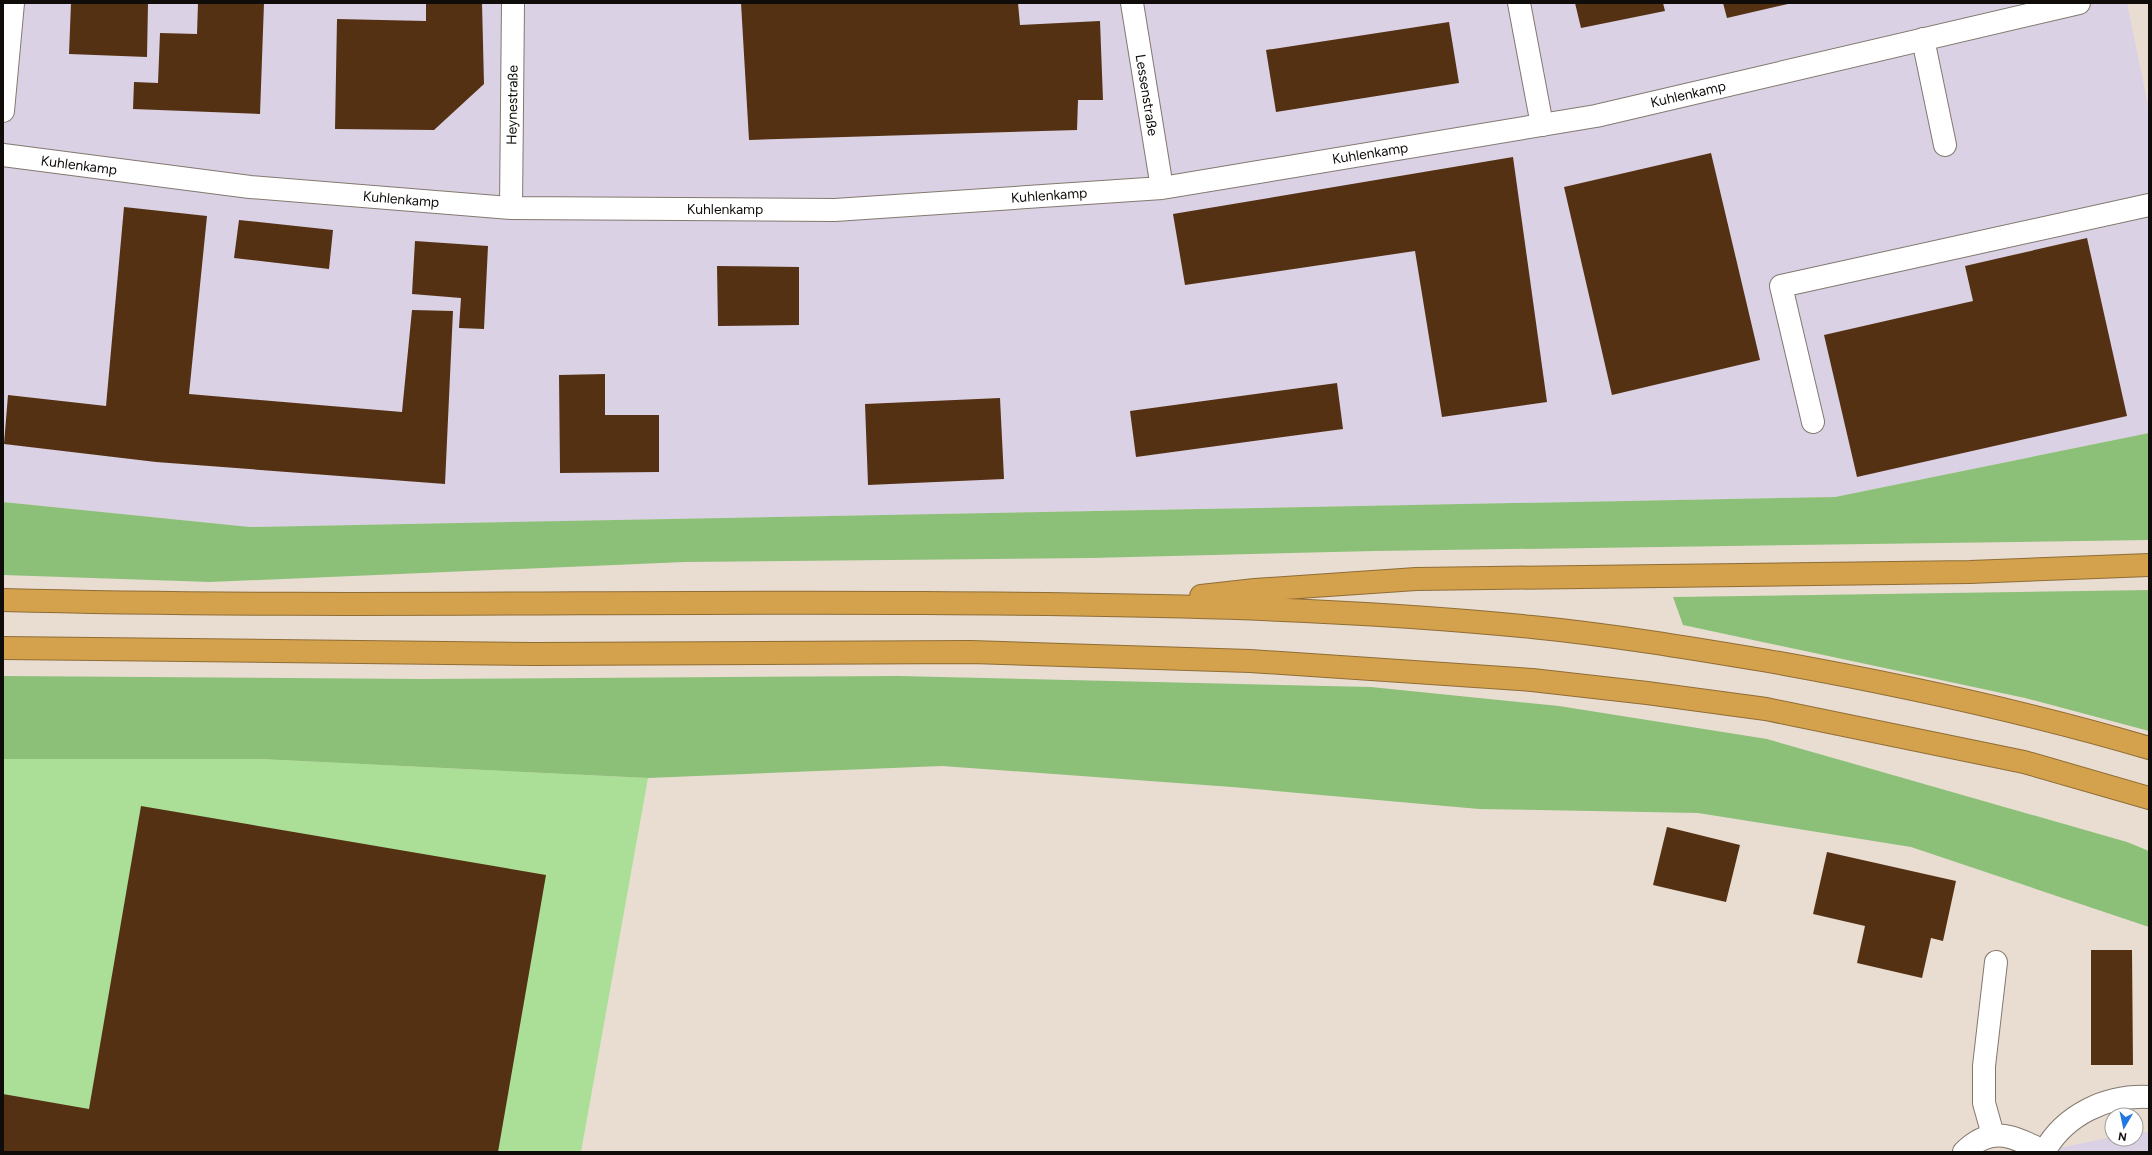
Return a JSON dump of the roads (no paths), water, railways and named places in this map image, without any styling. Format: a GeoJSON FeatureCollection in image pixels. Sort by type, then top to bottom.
{"type":"FeatureCollection","features":[{"type":"Feature","properties":{"kind":"highway"},"geometry":{"type":"LineString","coordinates":[[1132,604],[1255,590],[1416,579],[1970,572],[2149,565]]}},
{"type":"Feature","properties":{"kind":"highway"},"geometry":{"type":"LineString","coordinates":[[3,600],[467,604],[824,602],[1132,604],[1321,611],[1533,627],[1659,642],[1872,680],[1994,707],[2149,748]]}},
{"type":"Feature","properties":{"kind":"highway"},"geometry":{"type":"LineString","coordinates":[[3,648],[534,654],[971,652],[1250,661],[1532,680],[1647,693],[1766,709],[2024,762],[2149,798]]}},
{"type":"Feature","properties":{"kind":"street"},"geometry":{"type":"LineString","coordinates":[[3,111],[13,3]]}},
{"type":"Feature","properties":{"kind":"street","name":"Heynestraße"},"geometry":{"type":"LineString","coordinates":[[511,208],[513,3]]}},
{"type":"Feature","properties":{"kind":"street","name":"Lessenstraße"},"geometry":{"type":"LineString","coordinates":[[1132,3],[1162,188]]}},
{"type":"Feature","properties":{"kind":"street"},"geometry":{"type":"LineString","coordinates":[[1519,3],[1542,125]]}},
{"type":"Feature","properties":{"kind":"street","name":"Kuhlenkamp"},"geometry":{"type":"LineString","coordinates":[[3,155],[250,187],[511,208],[835,210],[1162,188],[1596,116],[2078,3]]}},
{"type":"Feature","properties":{"kind":"street"},"geometry":{"type":"LineString","coordinates":[[1923,39],[1945,145]]}},
{"type":"Feature","properties":{"kind":"street"},"geometry":{"type":"LineString","coordinates":[[1814,422],[1781,286],[2149,205]]}},
{"type":"Feature","properties":{"kind":"street"},"geometry":{"type":"LineString","coordinates":[[1993,1135],[1984,1103],[1984,1066],[1996,962]]}},
{"type":"Feature","properties":{"kind":"street"},"geometry":{"type":"LineString","coordinates":[[1964,1152],[1974,1142],[1993,1135],[2016,1138],[2044,1151],[2063,1127],[2092,1106],[2131,1096],[2149,1097]]}}]}
